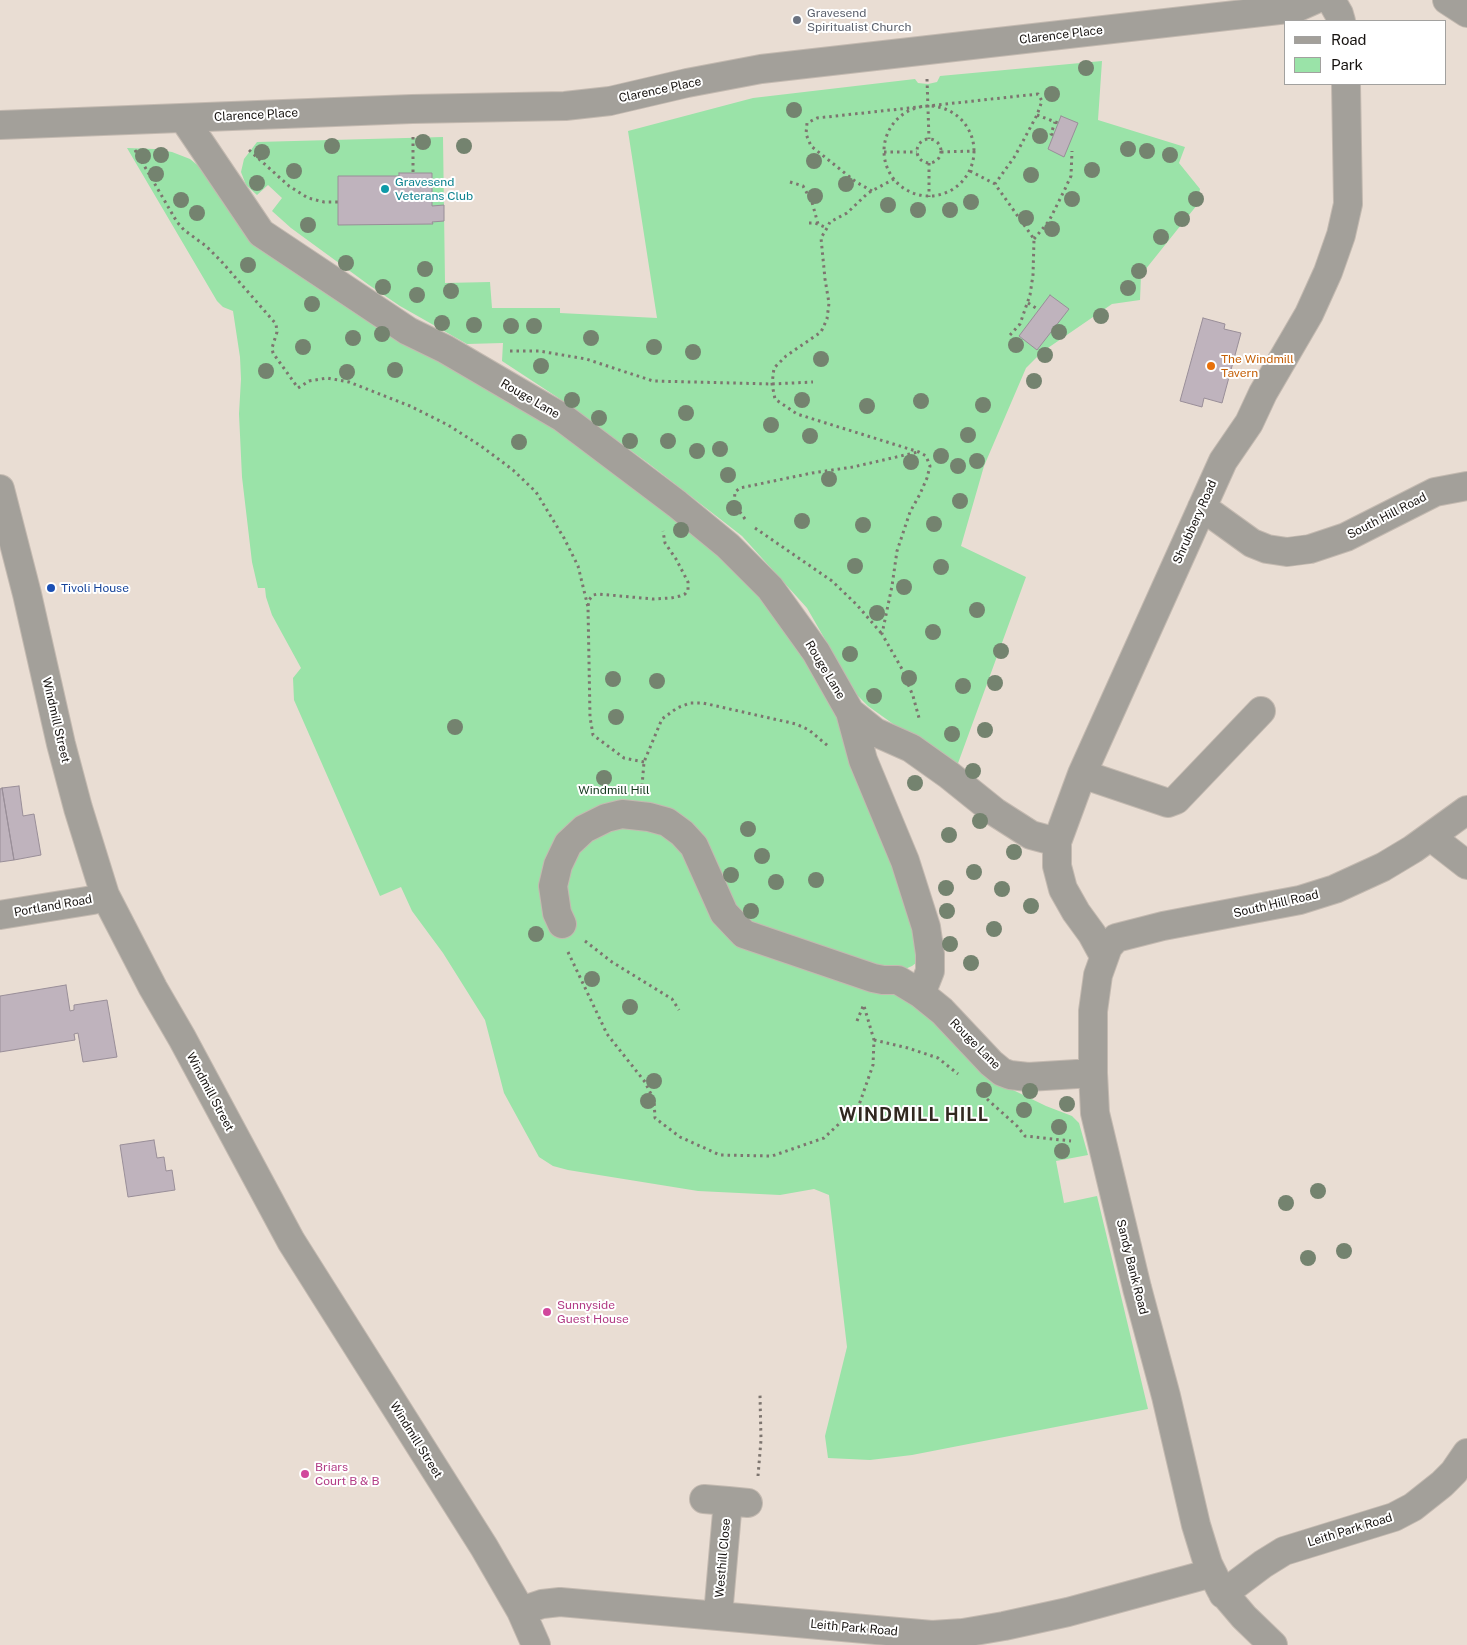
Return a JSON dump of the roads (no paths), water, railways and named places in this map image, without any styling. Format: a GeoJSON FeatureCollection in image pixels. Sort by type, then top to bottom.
{"type":"FeatureCollection","features":[{"type":"Feature","properties":{"kind":"street","name":"Clarence Place"},"geometry":{"type":"LineString","coordinates":[[0,125],[412,109],[565,106],[610,101],[688,83],[760,70],[1296,8],[1314,0]]}},
{"type":"Feature","properties":{"kind":"street"},"geometry":{"type":"LineString","coordinates":[[1331,0],[1340,14],[1341,20]]}},
{"type":"Feature","properties":{"kind":"street"},"geometry":{"type":"LineString","coordinates":[[1447,0],[1467,13]]}},
{"type":"Feature","properties":{"kind":"street","name":"Shrubbery Road"},"geometry":{"type":"LineString","coordinates":[[1104,956],[1063,889],[1057,866],[1057,842],[1082,774],[1223,460],[1249,423],[1263,392],[1309,314],[1326,279],[1339,242],[1346,214],[1349,189],[1346,85]]}},
{"type":"Feature","properties":{"kind":"street","name":"Rouge Lane"},"geometry":{"type":"LineString","coordinates":[[184,119],[261,234],[408,330],[563,418],[677,504],[728,546],[770,588],[816,652],[850,712],[864,760],[905,861],[922,914],[931,964],[928,978],[921,994],[942,1012],[977,1050],[1002,1072],[1028,1077],[1092,1073]]}},
{"type":"Feature","properties":{"kind":"street","name":"South Hill Road"},"geometry":{"type":"LineString","coordinates":[[1202,507],[1252,543],[1267,549],[1287,552],[1310,549],[1346,537],[1435,492],[1467,486]]}},
{"type":"Feature","properties":{"kind":"street","name":"Windmill Street"},"geometry":{"type":"LineString","coordinates":[[0,489],[27,594],[61,744],[78,808],[105,895],[153,988],[182,1038],[291,1241],[484,1547],[521,1611],[536,1645]]}},
{"type":"Feature","properties":{"kind":"street"},"geometry":{"type":"LineString","coordinates":[[1082,774],[1168,803],[1176,800],[1261,711]]}},
{"type":"Feature","properties":{"kind":"street","name":"Rouge Lane"},"geometry":{"type":"LineString","coordinates":[[850,712],[875,732],[917,752],[995,812],[1031,834],[1057,842]]}},
{"type":"Feature","properties":{"kind":"street","name":"South Hill Road"},"geometry":{"type":"LineString","coordinates":[[1104,956],[1111,943],[1123,936],[1318,896],[1383,866],[1431,837],[1467,810]]}},
{"type":"Feature","properties":{"kind":"street"},"geometry":{"type":"LineString","coordinates":[[562,924],[557,914],[553,886],[558,865],[568,844],[584,829],[606,818],[622,814],[640,815],[667,822],[682,833],[694,846],[724,913],[744,934],[873,978],[898,980],[921,994]]}},
{"type":"Feature","properties":{"kind":"street"},"geometry":{"type":"LineString","coordinates":[[1431,837],[1467,865]]}},
{"type":"Feature","properties":{"kind":"street","name":"Portland Road"},"geometry":{"type":"LineString","coordinates":[[0,915],[92,900],[105,895]]}},
{"type":"Feature","properties":{"kind":"street","name":"Sandy Bank Road"},"geometry":{"type":"LineString","coordinates":[[1104,956],[1098,975],[1094,1000],[1092,1073],[1096,1119],[1137,1288],[1166,1396],[1196,1525],[1217,1583]]}},
{"type":"Feature","properties":{"kind":"street","name":"Leith Park Road"},"geometry":{"type":"LineString","coordinates":[[521,1611],[542,1604],[560,1602],[932,1635],[963,1633],[1217,1583],[1263,1564],[1284,1551],[1394,1517],[1413,1507],[1442,1484],[1454,1472],[1467,1453]]}},
{"type":"Feature","properties":{"kind":"street","name":"Westhill Close"},"geometry":{"type":"LineString","coordinates":[[718,1615],[734,1496]]}},
{"type":"Feature","properties":{"kind":"street"},"geometry":{"type":"LineString","coordinates":[[1217,1583],[1273,1645]]}},
{"type":"Feature","properties":{"kind":"place","name":"Gravesend Spiritualist Church"},"geometry":{"type":"Point","coordinates":[797,20]}},
{"type":"Feature","properties":{"kind":"place","name":"Gravesend Veterans Club"},"geometry":{"type":"Point","coordinates":[385,189]}},
{"type":"Feature","properties":{"kind":"place","name":"The Windmill Tavern"},"geometry":{"type":"Point","coordinates":[1211,366]}},
{"type":"Feature","properties":{"kind":"place","name":"Tivoli House"},"geometry":{"type":"Point","coordinates":[51,588]}},
{"type":"Feature","properties":{"kind":"place","name":"Sunnyside Guest House"},"geometry":{"type":"Point","coordinates":[547,1312]}},
{"type":"Feature","properties":{"kind":"place","name":"Briars Court B & B"},"geometry":{"type":"Point","coordinates":[305,1474]}},
{"type":"Feature","properties":{"kind":"district","name":"WINDMILL HILL"},"geometry":{"type":"Point","coordinates":[914,1115]}},
{"type":"Feature","properties":{"kind":"park label","name":"Windmill Hill"},"geometry":{"type":"Point","coordinates":[614,790]}}]}
